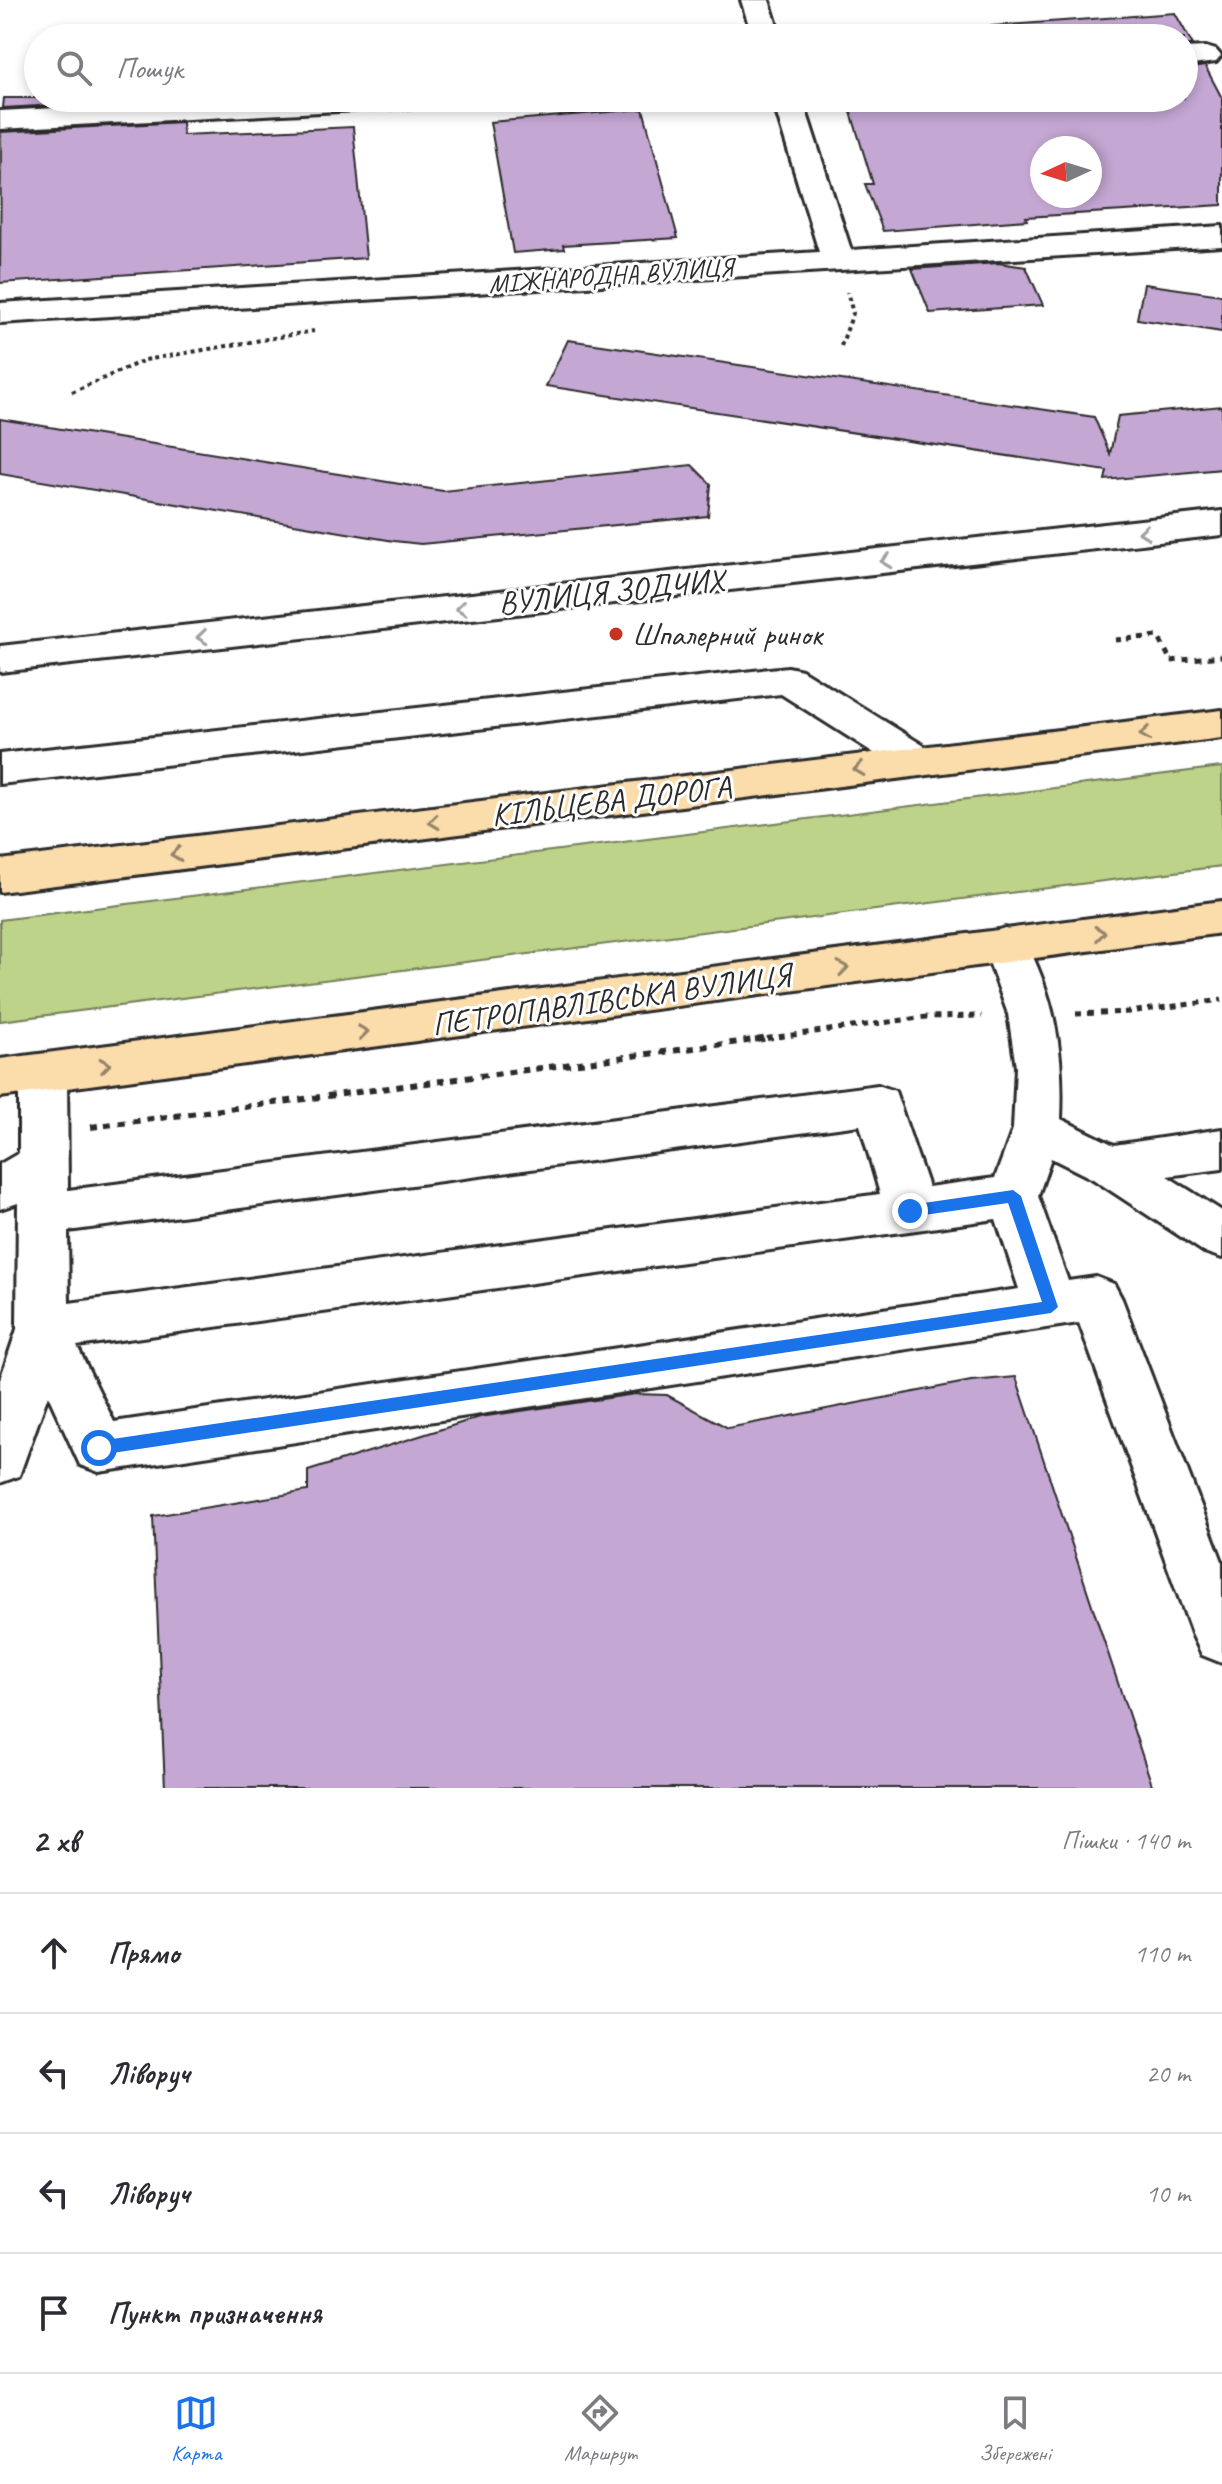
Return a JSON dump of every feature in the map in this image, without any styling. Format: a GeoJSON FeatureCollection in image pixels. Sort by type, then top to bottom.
{"type":"FeatureCollection","features":[{"type":"Feature","properties":{"kind":"highway","name":"КІЛЬЦЕВА ДОРОГА"},"geometry":{"type":"LineString","coordinates":[[0,876],[1222,724]]}},
{"type":"Feature","properties":{"kind":"highway","name":"ПЕТРОПАВЛІВСЬКА ВУЛИЦЯ"},"geometry":{"type":"LineString","coordinates":[[22,1076],[1222,917]]}},
{"type":"Feature","properties":{"kind":"street"},"geometry":{"type":"LineString","coordinates":[[755,0],[763,24]]}},
{"type":"Feature","properties":{"kind":"street"},"geometry":{"type":"LineString","coordinates":[[0,120],[151,112]]}},
{"type":"Feature","properties":{"kind":"street"},"geometry":{"type":"LineString","coordinates":[[791,112],[838,260]]}},
{"type":"Feature","properties":{"kind":"street","name":"МІЖНАРОДНА ВУЛИЦЯ"},"geometry":{"type":"LineString","coordinates":[[0,313],[545,292],[838,260],[1222,236]]}},
{"type":"Feature","properties":{"kind":"street","name":"ВУЛИЦЯ ЗОДЧИХ"},"geometry":{"type":"LineString","coordinates":[[0,659],[1222,523]]}},
{"type":"Feature","properties":{"kind":"street"},"geometry":{"type":"LineString","coordinates":[[0,769],[788,680],[919,762]]}},
{"type":"Feature","properties":{"kind":"street"},"geometry":{"type":"LineString","coordinates":[[1005,945],[1031,1014],[1040,1067],[1037,1129],[1013,1196],[1051,1307]]}},
{"type":"Feature","properties":{"kind":"street"},"geometry":{"type":"LineString","coordinates":[[0,1459],[43,1329],[44,1147],[22,1076]]}},
{"type":"Feature","properties":{"kind":"street"},"geometry":{"type":"LineString","coordinates":[[44,1214],[878,1104],[910,1211]]}},
{"type":"Feature","properties":{"kind":"street"},"geometry":{"type":"LineString","coordinates":[[1037,1129],[1110,1165],[1222,1237]]}},
{"type":"Feature","properties":{"kind":"street"},"geometry":{"type":"LineString","coordinates":[[0,1189],[44,1147]]}},
{"type":"Feature","properties":{"kind":"street"},"geometry":{"type":"LineString","coordinates":[[1110,1165],[1222,1149]]}},
{"type":"Feature","properties":{"kind":"street"},"geometry":{"type":"LineString","coordinates":[[43,1329],[1013,1196]]}},
{"type":"Feature","properties":{"kind":"street"},"geometry":{"type":"LineString","coordinates":[[43,1329],[99,1448],[1096,1299],[1222,1636]]}},
{"type":"Feature","properties":{"kind":"path"},"geometry":{"type":"LineString","coordinates":[[838,260],[853,313],[841,346]]}},
{"type":"Feature","properties":{"kind":"path"},"geometry":{"type":"LineString","coordinates":[[72,392],[145,360],[326,329]]}},
{"type":"Feature","properties":{"kind":"path"},"geometry":{"type":"LineString","coordinates":[[1115,640],[1158,636],[1171,661],[1222,656]]}},
{"type":"Feature","properties":{"kind":"path"},"geometry":{"type":"LineString","coordinates":[[44,1147],[926,1017],[1129,1012],[1222,1000]]}},
{"type":"Feature","properties":{"kind":"green space"},"geometry":{"type":"Polygon","coordinates":[[[1222,767],[1222,866],[0,1021],[0,920],[1222,767]]]}},
{"type":"Feature","properties":{"kind":"building"},"geometry":{"type":"Polygon","coordinates":[[[1175,13],[1181,24],[1022,24],[1175,13]]]}},
{"type":"Feature","properties":{"kind":"building"},"geometry":{"type":"Polygon","coordinates":[[[1205,66],[1222,98],[1222,205],[1026,217],[1027,220],[883,231],[865,184],[873,184],[851,112],[1198,112],[1198,67],[1205,66]]]}},
{"type":"Feature","properties":{"kind":"building"},"geometry":{"type":"Polygon","coordinates":[[[4,98],[24,98],[24,107],[3,108],[4,98]]]}},
{"type":"Feature","properties":{"kind":"building"},"geometry":{"type":"Polygon","coordinates":[[[644,112],[678,238],[563,245],[564,249],[513,253],[490,122],[644,112]]]}},
{"type":"Feature","properties":{"kind":"building"},"geometry":{"type":"Polygon","coordinates":[[[182,122],[183,135],[353,127],[366,258],[0,283],[1,132],[182,122]]]}},
{"type":"Feature","properties":{"kind":"building"},"geometry":{"type":"Polygon","coordinates":[[[998,263],[1026,267],[1043,305],[930,313],[912,269],[998,263]]]}},
{"type":"Feature","properties":{"kind":"building"},"geometry":{"type":"Polygon","coordinates":[[[1144,284],[1222,295],[1222,332],[1137,319],[1144,284]]]}},
{"type":"Feature","properties":{"kind":"building"},"geometry":{"type":"Polygon","coordinates":[[[568,340],[1094,417],[1110,454],[1118,416],[1222,406],[1222,469],[1105,480],[1107,471],[546,386],[568,340]]]}},
{"type":"Feature","properties":{"kind":"building"},"geometry":{"type":"Polygon","coordinates":[[[0,419],[443,491],[692,465],[711,484],[708,516],[421,544],[394,541],[0,474],[0,419]]]}},
{"type":"Feature","properties":{"kind":"building"},"geometry":{"type":"Polygon","coordinates":[[[1016,1377],[1153,1788],[165,1788],[153,1516],[308,1491],[308,1471],[480,1417],[635,1394],[667,1395],[728,1428],[971,1381],[1016,1377]]]}},
{"type":"Feature","properties":{"kind":"place","name":"Шпалерний ринок"},"geometry":{"type":"Point","coordinates":[616,634]}},
{"type":"Feature","properties":{"kind":"route"},"geometry":{"type":"LineString","coordinates":[[99,1448],[1051,1307],[1013,1196],[910,1211]]}}]}
